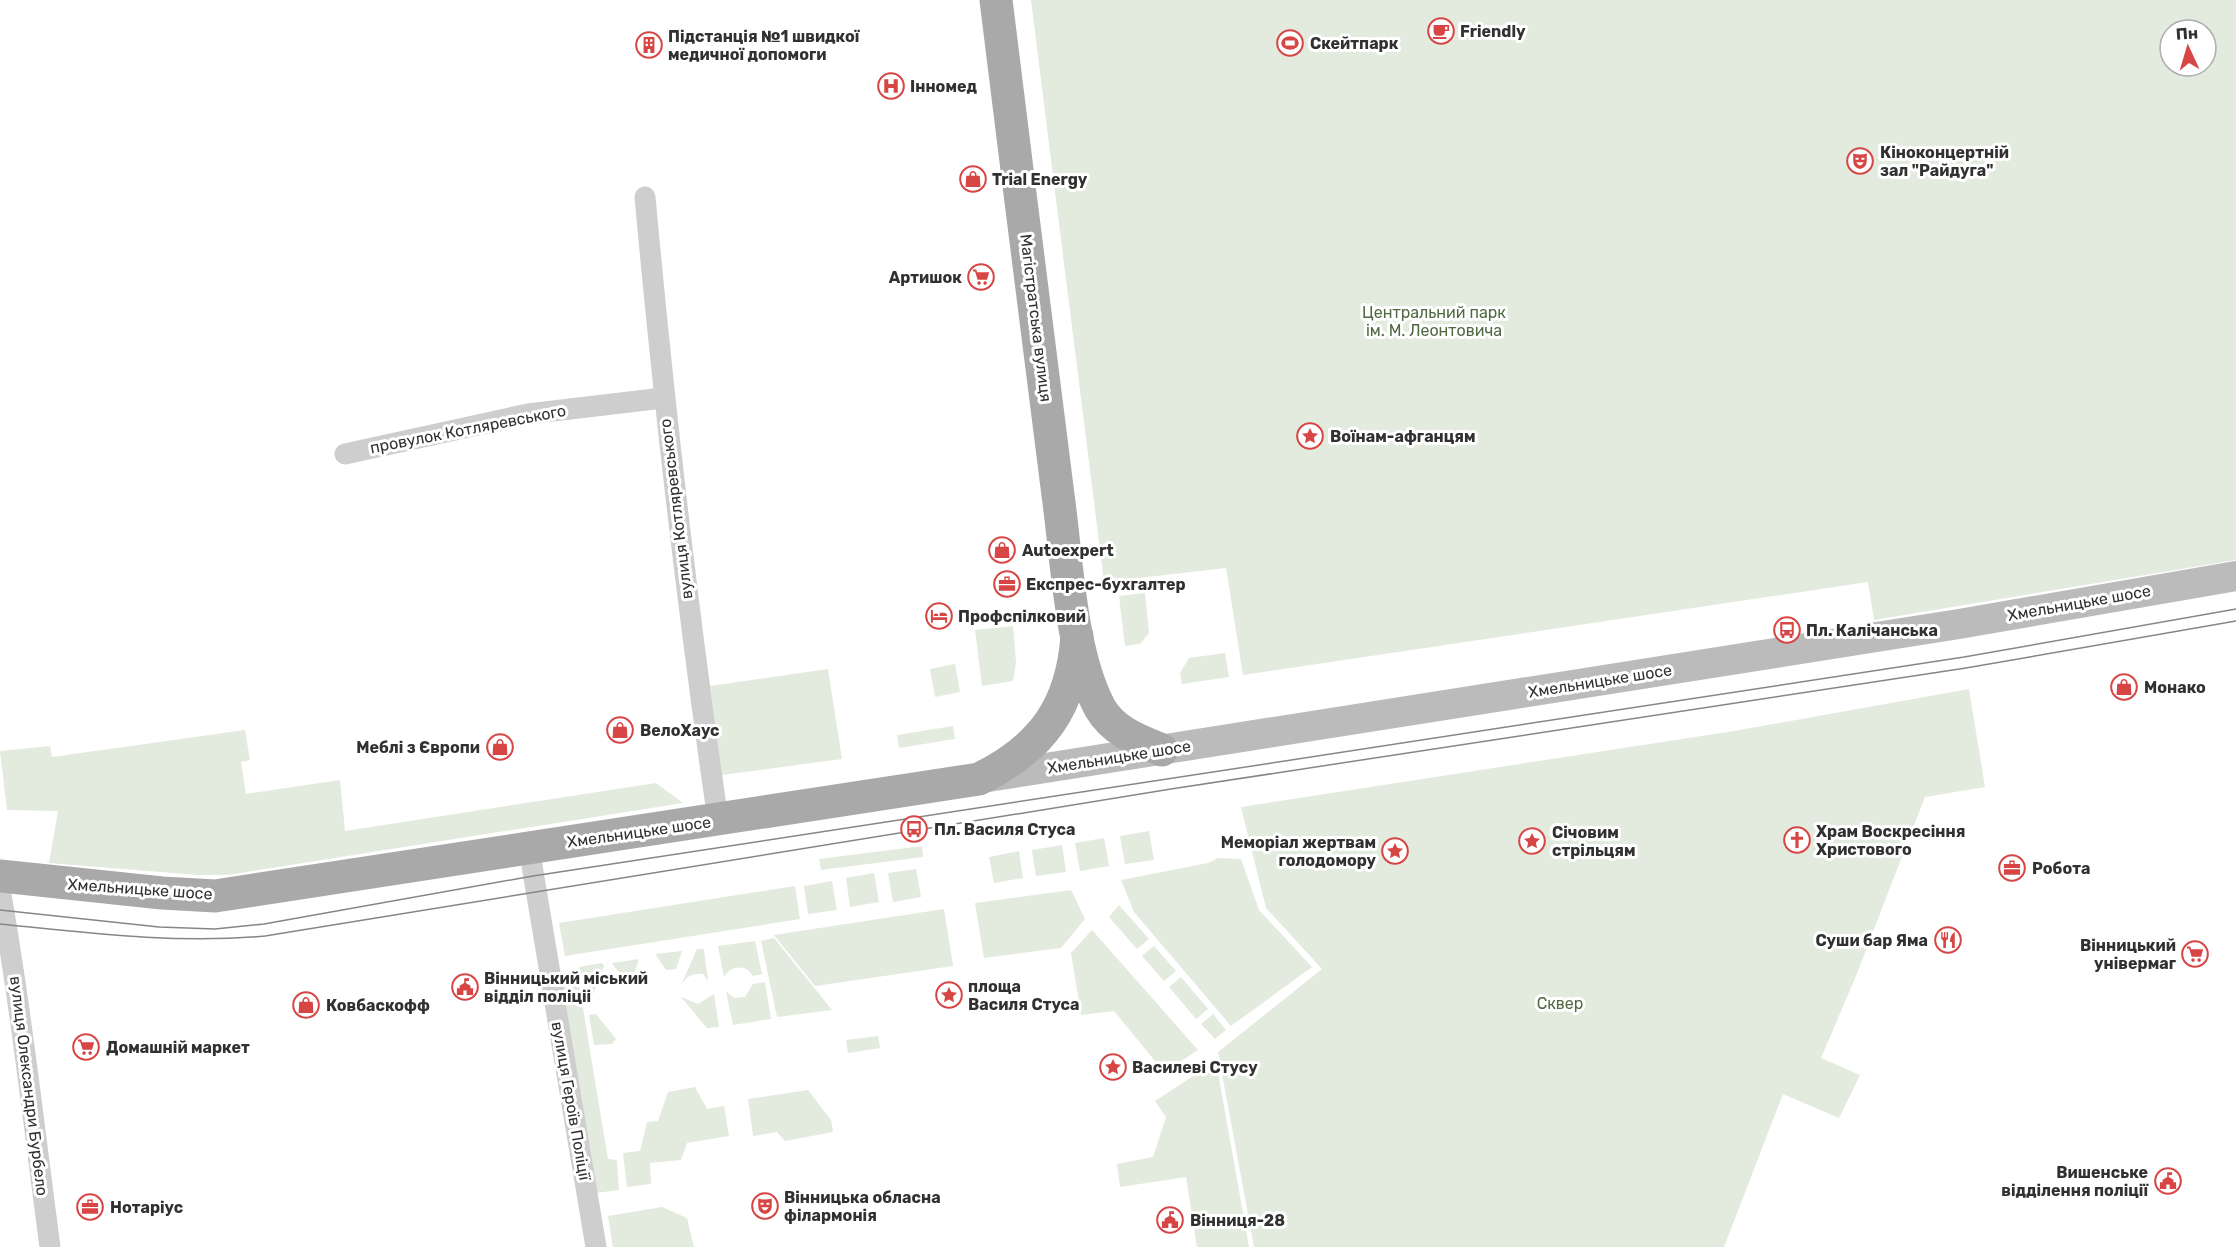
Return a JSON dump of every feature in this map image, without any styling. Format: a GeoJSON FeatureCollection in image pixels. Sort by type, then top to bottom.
{"type":"FeatureCollection","features":[{"type":"Feature","properties":{"kind":"main road","name":"Магістратська вулиця"},"geometry":{"type":"LineString","coordinates":[[996,0],[1077,636]]}},
{"type":"Feature","properties":{"kind":"main road","name":"Хмельницьке шосе"},"geometry":{"type":"LineString","coordinates":[[0,876],[162,893],[215,896],[718,820],[1959,624],[2236,576]]}},
{"type":"Feature","properties":{"kind":"main road"},"geometry":{"type":"LineString","coordinates":[[1077,636],[1083,661],[1100,707],[1111,722],[1127,735],[1162,750]]}},
{"type":"Feature","properties":{"kind":"main road"},"geometry":{"type":"LineString","coordinates":[[979,779],[1003,767],[1024,752],[1043,733],[1058,711],[1069,687],[1075,661],[1077,636]]}},
{"type":"Feature","properties":{"kind":"street","name":"вулиця Котляревського"},"geometry":{"type":"LineString","coordinates":[[645,197],[663,398],[693,645],[718,820]]}},
{"type":"Feature","properties":{"kind":"street","name":"провулок Котляревського"},"geometry":{"type":"LineString","coordinates":[[345,454],[528,414],[663,398]]}},
{"type":"Feature","properties":{"kind":"street","name":"вулиця Героїв Поліції"},"geometry":{"type":"LineString","coordinates":[[529,848],[596,1247]]}},
{"type":"Feature","properties":{"kind":"street","name":"вулиця Олександри Бурбело"},"geometry":{"type":"LineString","coordinates":[[0,889],[15,969],[50,1247]]}},
{"type":"Feature","properties":{"kind":"green space","name":"Центральний парк ім. М. Леонтовича"},"geometry":{"type":"Polygon","coordinates":[[[1031,0],[2236,0],[2236,560],[1874,620],[1868,582],[1243,675],[1226,568],[1104,582],[1031,0]]]}},
{"type":"Feature","properties":{"kind":"green space"},"geometry":{"type":"Polygon","coordinates":[[[1145,593],[1149,633],[1140,644],[1125,646],[1119,596],[1145,593]]]}},
{"type":"Feature","properties":{"kind":"green space"},"geometry":{"type":"Polygon","coordinates":[[[1013,626],[1016,663],[1013,681],[982,686],[975,630],[1013,626]]]}},
{"type":"Feature","properties":{"kind":"green space"},"geometry":{"type":"Polygon","coordinates":[[[1225,653],[1229,677],[1182,684],[1180,673],[1189,658],[1225,653]]]}},
{"type":"Feature","properties":{"kind":"green space"},"geometry":{"type":"Polygon","coordinates":[[[955,664],[960,692],[935,697],[930,669],[955,664]]]}},
{"type":"Feature","properties":{"kind":"green space"},"geometry":{"type":"Polygon","coordinates":[[[828,669],[842,759],[722,775],[710,686],[828,669]]]}},
{"type":"Feature","properties":{"kind":"green space","name":"Сквер"},"geometry":{"type":"Polygon","coordinates":[[[1969,689],[1985,787],[1925,797],[1856,976],[1821,1058],[1860,1075],[1839,1118],[1783,1094],[1724,1247],[1254,1247],[1218,1052],[1322,969],[1266,908],[1241,807],[1734,731],[1969,689]]]}},
{"type":"Feature","properties":{"kind":"green space"},"geometry":{"type":"Polygon","coordinates":[[[953,726],[955,739],[899,748],[897,735],[953,726]]]}},
{"type":"Feature","properties":{"kind":"green space"},"geometry":{"type":"Polygon","coordinates":[[[245,730],[250,760],[241,762],[246,794],[340,780],[345,831],[656,783],[683,803],[227,875],[197,875],[49,863],[58,811],[7,810],[0,751],[50,746],[52,757],[245,730]]]}},
{"type":"Feature","properties":{"kind":"green space"},"geometry":{"type":"Polygon","coordinates":[[[1149,831],[1154,860],[1125,864],[1120,836],[1149,831]]]}},
{"type":"Feature","properties":{"kind":"green space"},"geometry":{"type":"Polygon","coordinates":[[[1104,838],[1109,866],[1080,871],[1075,843],[1104,838]]]}},
{"type":"Feature","properties":{"kind":"green space"},"geometry":{"type":"Polygon","coordinates":[[[1062,845],[1066,872],[1036,876],[1032,850],[1062,845]]]}},
{"type":"Feature","properties":{"kind":"green space"},"geometry":{"type":"Polygon","coordinates":[[[922,846],[923,857],[821,870],[819,859],[922,846]]]}},
{"type":"Feature","properties":{"kind":"green space"},"geometry":{"type":"Polygon","coordinates":[[[1019,851],[1023,878],[994,883],[989,857],[1019,851]]]}},
{"type":"Feature","properties":{"kind":"green space"},"geometry":{"type":"Polygon","coordinates":[[[1218,858],[1241,859],[1259,910],[1312,967],[1231,1026],[1134,912],[1121,880],[1208,863],[1218,858]]]}},
{"type":"Feature","properties":{"kind":"green space"},"geometry":{"type":"Polygon","coordinates":[[[916,869],[921,897],[893,902],[888,873],[916,869]]]}},
{"type":"Feature","properties":{"kind":"green space"},"geometry":{"type":"Polygon","coordinates":[[[874,873],[879,902],[850,907],[846,878],[874,873]]]}},
{"type":"Feature","properties":{"kind":"green space"},"geometry":{"type":"Polygon","coordinates":[[[832,881],[837,910],[808,914],[804,886],[832,881]]]}},
{"type":"Feature","properties":{"kind":"green space"},"geometry":{"type":"Polygon","coordinates":[[[795,886],[800,919],[565,956],[559,923],[795,886]]]}},
{"type":"Feature","properties":{"kind":"green space"},"geometry":{"type":"Polygon","coordinates":[[[1071,890],[1085,919],[1061,948],[984,958],[975,903],[1071,890]]]}},
{"type":"Feature","properties":{"kind":"green space"},"geometry":{"type":"Polygon","coordinates":[[[1119,905],[1149,939],[1137,949],[1109,917],[1119,905]]]}},
{"type":"Feature","properties":{"kind":"green space"},"geometry":{"type":"Polygon","coordinates":[[[944,909],[953,966],[815,986],[774,935],[944,909]]]}},
{"type":"Feature","properties":{"kind":"green space"},"geometry":{"type":"Polygon","coordinates":[[[1092,930],[1198,1050],[1164,1072],[1114,1011],[1081,1015],[1071,953],[1092,930]]]}},
{"type":"Feature","properties":{"kind":"green space"},"geometry":{"type":"Polygon","coordinates":[[[774,938],[832,1010],[777,1017],[761,941],[774,938]]]}},
{"type":"Feature","properties":{"kind":"green space"},"geometry":{"type":"Polygon","coordinates":[[[755,941],[762,974],[753,976],[744,968],[734,968],[724,977],[718,946],[755,941]]]}},
{"type":"Feature","properties":{"kind":"green space"},"geometry":{"type":"Polygon","coordinates":[[[1154,946],[1176,971],[1164,981],[1142,956],[1154,946]]]}},
{"type":"Feature","properties":{"kind":"green space"},"geometry":{"type":"Polygon","coordinates":[[[697,949],[704,949],[708,981],[703,974],[696,974],[688,977],[681,985],[697,949]]]}},
{"type":"Feature","properties":{"kind":"green space"},"geometry":{"type":"Polygon","coordinates":[[[682,951],[676,969],[666,970],[655,954],[682,951]]]}},
{"type":"Feature","properties":{"kind":"green space"},"geometry":{"type":"Polygon","coordinates":[[[639,959],[633,976],[622,977],[612,963],[639,959]]]}},
{"type":"Feature","properties":{"kind":"green space"},"geometry":{"type":"Polygon","coordinates":[[[602,963],[604,966],[592,997],[585,998],[579,967],[602,963]]]}},
{"type":"Feature","properties":{"kind":"green space"},"geometry":{"type":"Polygon","coordinates":[[[577,972],[608,1159],[617,1160],[619,1190],[596,1193],[560,974],[577,972]]]}},
{"type":"Feature","properties":{"kind":"green space"},"geometry":{"type":"Polygon","coordinates":[[[1181,977],[1208,1009],[1196,1019],[1169,987],[1181,977]]]}},
{"type":"Feature","properties":{"kind":"green space"},"geometry":{"type":"Polygon","coordinates":[[[765,982],[771,1019],[733,1025],[726,991],[734,998],[745,997],[753,984],[765,982]]]}},
{"type":"Feature","properties":{"kind":"green space"},"geometry":{"type":"Polygon","coordinates":[[[714,994],[719,1027],[707,1028],[681,997],[698,1004],[714,994]]]}},
{"type":"Feature","properties":{"kind":"green space"},"geometry":{"type":"Polygon","coordinates":[[[596,1014],[616,1039],[612,1044],[594,1045],[589,1015],[596,1014]]]}},
{"type":"Feature","properties":{"kind":"green space"},"geometry":{"type":"Polygon","coordinates":[[[1213,1014],[1226,1030],[1215,1039],[1201,1024],[1213,1014]]]}},
{"type":"Feature","properties":{"kind":"green space"},"geometry":{"type":"Polygon","coordinates":[[[878,1036],[880,1048],[848,1053],[846,1040],[878,1036]]]}},
{"type":"Feature","properties":{"kind":"green space"},"geometry":{"type":"Polygon","coordinates":[[[1216,1061],[1249,1247],[1197,1247],[1186,1177],[1120,1187],[1117,1164],[1153,1157],[1166,1117],[1155,1101],[1216,1061]]]}},
{"type":"Feature","properties":{"kind":"green space"},"geometry":{"type":"Polygon","coordinates":[[[695,1087],[707,1109],[724,1106],[729,1136],[687,1143],[681,1160],[650,1163],[651,1184],[627,1187],[623,1153],[640,1151],[647,1122],[658,1121],[668,1092],[695,1087]]]}},
{"type":"Feature","properties":{"kind":"green space"},"geometry":{"type":"Polygon","coordinates":[[[808,1090],[831,1120],[833,1132],[785,1141],[777,1132],[753,1136],[748,1099],[808,1090]]]}},
{"type":"Feature","properties":{"kind":"green space"},"geometry":{"type":"Polygon","coordinates":[[[662,1207],[687,1218],[694,1247],[613,1247],[608,1216],[662,1207]]]}},
{"type":"Feature","properties":{"kind":"tram line"},"geometry":{"type":"LineString","coordinates":[[0,910],[159,927],[215,929],[264,924],[533,876],[1964,657],[2236,609]]}},
{"type":"Feature","properties":{"kind":"tram line"},"geometry":{"type":"LineString","coordinates":[[0,924],[166,938],[265,936],[1171,789],[1966,668],[2236,621]]}},
{"type":"Feature","properties":{"kind":"place","name":"Friendly"},"geometry":{"type":"Point","coordinates":[1441,31]}},
{"type":"Feature","properties":{"kind":"place","name":"Скейтпарк"},"geometry":{"type":"Point","coordinates":[1290,43]}},
{"type":"Feature","properties":{"kind":"place","name":"Підстанція №1 швидкої медичної допомоги"},"geometry":{"type":"Point","coordinates":[649,45]}},
{"type":"Feature","properties":{"kind":"place","name":"Інномед"},"geometry":{"type":"Point","coordinates":[891,86]}},
{"type":"Feature","properties":{"kind":"place","name":"Кіноконцертній зал \"Райдуга\""},"geometry":{"type":"Point","coordinates":[1860,161]}},
{"type":"Feature","properties":{"kind":"place","name":"Trial Energy"},"geometry":{"type":"Point","coordinates":[973,179]}},
{"type":"Feature","properties":{"kind":"place","name":"Артишок"},"geometry":{"type":"Point","coordinates":[981,277]}},
{"type":"Feature","properties":{"kind":"place","name":"Воїнам-афганцям"},"geometry":{"type":"Point","coordinates":[1310,436]}},
{"type":"Feature","properties":{"kind":"place","name":"Autoexpert"},"geometry":{"type":"Point","coordinates":[1002,550]}},
{"type":"Feature","properties":{"kind":"place","name":"Експрес-бухгалтер"},"geometry":{"type":"Point","coordinates":[1007,584]}},
{"type":"Feature","properties":{"kind":"place","name":"Профспілковий"},"geometry":{"type":"Point","coordinates":[939,616]}},
{"type":"Feature","properties":{"kind":"place","name":"Пл. Калічанська"},"geometry":{"type":"Point","coordinates":[1787,630]}},
{"type":"Feature","properties":{"kind":"place","name":"Монако"},"geometry":{"type":"Point","coordinates":[2124,687]}},
{"type":"Feature","properties":{"kind":"place","name":"ВелоХаус"},"geometry":{"type":"Point","coordinates":[620,730]}},
{"type":"Feature","properties":{"kind":"place","name":"Меблі з Європи"},"geometry":{"type":"Point","coordinates":[500,747]}},
{"type":"Feature","properties":{"kind":"place","name":"Пл. Василя Стуса"},"geometry":{"type":"Point","coordinates":[914,829]}},
{"type":"Feature","properties":{"kind":"place","name":"Храм Воскресіння Христового"},"geometry":{"type":"Point","coordinates":[1797,840]}},
{"type":"Feature","properties":{"kind":"place","name":"Січовим стрільцям"},"geometry":{"type":"Point","coordinates":[1532,841]}},
{"type":"Feature","properties":{"kind":"place","name":"Меморіал жертвам голодомору"},"geometry":{"type":"Point","coordinates":[1395,851]}},
{"type":"Feature","properties":{"kind":"place","name":"Робота"},"geometry":{"type":"Point","coordinates":[2012,868]}},
{"type":"Feature","properties":{"kind":"place","name":"Суши бар Яма"},"geometry":{"type":"Point","coordinates":[1948,940]}},
{"type":"Feature","properties":{"kind":"place","name":"Вінницький універмаг"},"geometry":{"type":"Point","coordinates":[2195,954]}},
{"type":"Feature","properties":{"kind":"place","name":"Вінницький міський відділ поліціі"},"geometry":{"type":"Point","coordinates":[465,987]}},
{"type":"Feature","properties":{"kind":"place","name":"площа Василя Стуса"},"geometry":{"type":"Point","coordinates":[949,995]}},
{"type":"Feature","properties":{"kind":"place","name":"Ковбаскофф"},"geometry":{"type":"Point","coordinates":[306,1005]}},
{"type":"Feature","properties":{"kind":"place","name":"Домашній маркет"},"geometry":{"type":"Point","coordinates":[86,1047]}},
{"type":"Feature","properties":{"kind":"place","name":"Василеві Стусу"},"geometry":{"type":"Point","coordinates":[1113,1067]}},
{"type":"Feature","properties":{"kind":"place","name":"Вишенське відділення поліції"},"geometry":{"type":"Point","coordinates":[2168,1181]}},
{"type":"Feature","properties":{"kind":"place","name":"Вінницька обласна філармонія"},"geometry":{"type":"Point","coordinates":[765,1206]}},
{"type":"Feature","properties":{"kind":"place","name":"Нотаріус"},"geometry":{"type":"Point","coordinates":[90,1207]}},
{"type":"Feature","properties":{"kind":"place","name":"Вінниця-28"},"geometry":{"type":"Point","coordinates":[1170,1220]}}]}
